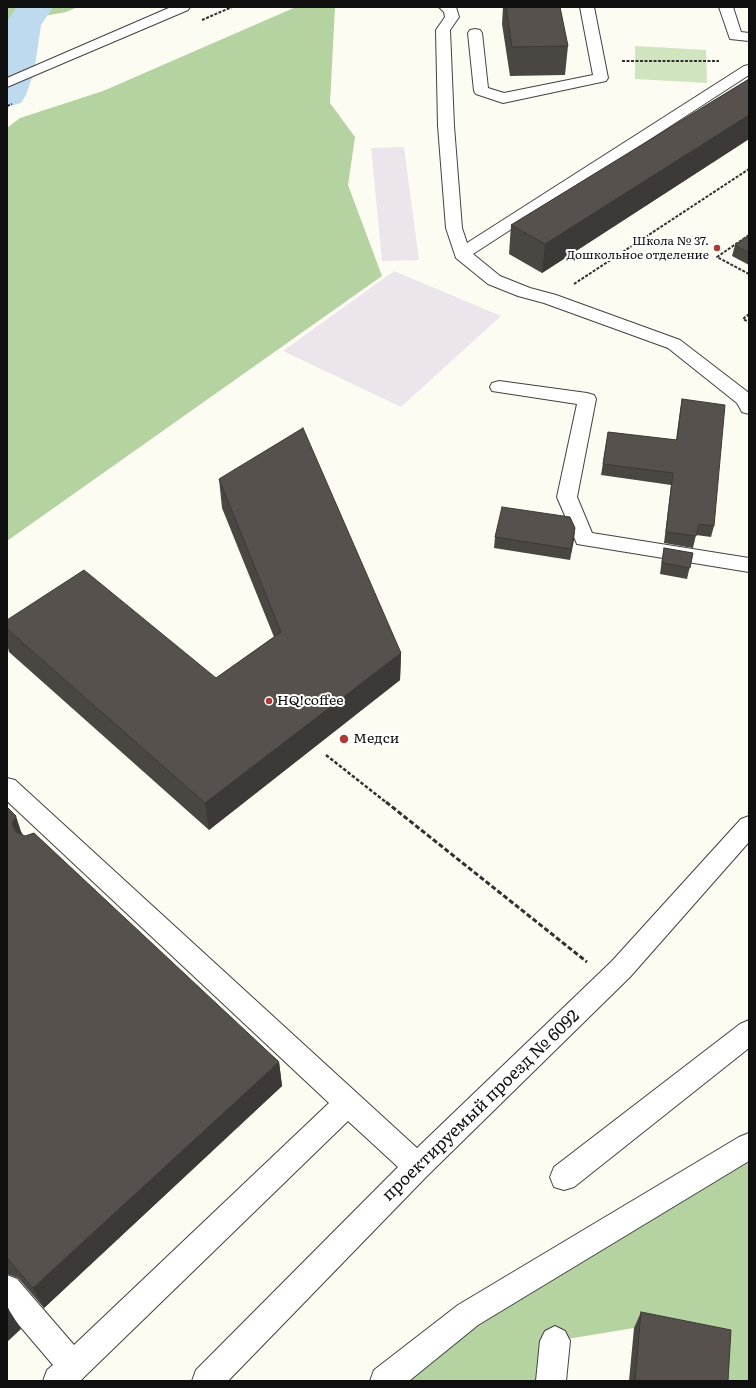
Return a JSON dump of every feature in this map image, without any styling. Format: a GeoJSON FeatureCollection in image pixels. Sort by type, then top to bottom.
{"type":"FeatureCollection","features":[{"type":"Feature","properties":{"kind":"street"},"geometry":{"type":"LineString","coordinates":[[7,83],[183,7]]}},
{"type":"Feature","properties":{"kind":"street"},"geometry":{"type":"LineString","coordinates":[[446,7],[451,10],[452,18],[443,30],[446,126],[454,228],[462,254],[494,280],[524,292],[550,299],[674,344],[744,399],[749,408]]}},
{"type":"Feature","properties":{"kind":"street"},"geometry":{"type":"LineString","coordinates":[[475,33],[481,91],[503,98],[601,78],[587,7]]}},
{"type":"Feature","properties":{"kind":"street"},"geometry":{"type":"LineString","coordinates":[[726,7],[735,36],[749,37]]}},
{"type":"Feature","properties":{"kind":"street"},"geometry":{"type":"LineString","coordinates":[[462,254],[749,69]]}},
{"type":"Feature","properties":{"kind":"street"},"geometry":{"type":"LineString","coordinates":[[499,387],[587,398],[567,497],[584,539],[749,565]]}},
{"type":"Feature","properties":{"kind":"street"},"geometry":{"type":"LineString","coordinates":[[7,787],[49,840],[348,1102],[417,1167]]}},
{"type":"Feature","properties":{"kind":"street","name":"проектируемый проезд № 6092"},"geometry":{"type":"LineString","coordinates":[[207,1381],[417,1167],[626,964],[749,826]]}},
{"type":"Feature","properties":{"kind":"street"},"geometry":{"type":"LineString","coordinates":[[564,1177],[749,1032]]}},
{"type":"Feature","properties":{"kind":"street"},"geometry":{"type":"LineString","coordinates":[[7,1289],[66,1374],[348,1102]]}},
{"type":"Feature","properties":{"kind":"street"},"geometry":{"type":"LineString","coordinates":[[385,1381],[468,1315],[749,1146]]}},
{"type":"Feature","properties":{"kind":"street"},"geometry":{"type":"LineString","coordinates":[[551,1381],[555,1341]]}},
{"type":"Feature","properties":{"kind":"path"},"geometry":{"type":"LineString","coordinates":[[597,60],[721,62]]}},
{"type":"Feature","properties":{"kind":"path"},"geometry":{"type":"LineString","coordinates":[[550,299],[749,169]]}},
{"type":"Feature","properties":{"kind":"path"},"geometry":{"type":"LineString","coordinates":[[749,235],[717,257],[749,274]]}},
{"type":"Feature","properties":{"kind":"path"},"geometry":{"type":"LineString","coordinates":[[749,314],[743,319],[749,322]]}},
{"type":"Feature","properties":{"kind":"path"},"geometry":{"type":"LineString","coordinates":[[326,755],[533,918],[609,981]]}},
{"type":"Feature","properties":{"kind":"shaded area"},"geometry":{"type":"Polygon","coordinates":[[[404,147],[419,260],[382,261],[371,148],[404,147]]]}},
{"type":"Feature","properties":{"kind":"shaded area"},"geometry":{"type":"Polygon","coordinates":[[[394,271],[501,316],[401,407],[283,351],[394,271]]]}},
{"type":"Feature","properties":{"kind":"green space"},"geometry":{"type":"Polygon","coordinates":[[[7,7],[78,7],[66,12],[22,20],[7,20],[7,7]]]}},
{"type":"Feature","properties":{"kind":"green space"},"geometry":{"type":"Polygon","coordinates":[[[296,7],[335,7],[330,103],[355,137],[348,185],[382,276],[7,541],[7,128],[20,118],[103,91],[296,7]]]}},
{"type":"Feature","properties":{"kind":"green space"},"geometry":{"type":"Polygon","coordinates":[[[635,46],[706,50],[707,83],[635,79],[635,46]]]}},
{"type":"Feature","properties":{"kind":"green space"},"geometry":{"type":"Polygon","coordinates":[[[749,1159],[749,1381],[719,1381],[634,1328],[555,1341],[551,1381],[385,1381],[749,1159]]]}},
{"type":"Feature","properties":{"kind":"building"},"geometry":{"type":"Polygon","coordinates":[[[506,7],[560,7],[568,46],[512,47],[506,7]]]}},
{"type":"Feature","properties":{"kind":"building"},"geometry":{"type":"Polygon","coordinates":[[[749,79],[749,115],[545,244],[511,225],[749,79]]]}},
{"type":"Feature","properties":{"kind":"building"},"geometry":{"type":"Polygon","coordinates":[[[749,235],[749,253],[735,245],[749,235]]]}},
{"type":"Feature","properties":{"kind":"building"},"geometry":{"type":"Polygon","coordinates":[[[682,399],[725,405],[714,526],[699,524],[696,536],[666,532],[673,473],[603,464],[608,432],[677,440],[682,399]]]}},
{"type":"Feature","properties":{"kind":"building"},"geometry":{"type":"Polygon","coordinates":[[[303,428],[401,653],[205,803],[7,629],[7,620],[84,570],[216,678],[281,632],[219,479],[303,428]]]}},
{"type":"Feature","properties":{"kind":"building"},"geometry":{"type":"Polygon","coordinates":[[[502,507],[570,517],[575,528],[571,549],[495,537],[502,507]]]}},
{"type":"Feature","properties":{"kind":"building"},"geometry":{"type":"Polygon","coordinates":[[[664,548],[693,553],[690,568],[662,563],[664,548]]]}},
{"type":"Feature","properties":{"kind":"building"},"geometry":{"type":"Polygon","coordinates":[[[7,807],[16,816],[12,824],[16,832],[25,836],[34,833],[279,1062],[33,1288],[7,1258],[7,807]]]}},
{"type":"Feature","properties":{"kind":"building"},"geometry":{"type":"Polygon","coordinates":[[[641,1312],[731,1330],[728,1381],[635,1381],[641,1312]]]}},
{"type":"Feature","properties":{"kind":"waterway"},"geometry":{"type":"LineString","coordinates":[[7,95],[15,72],[23,25],[35,7]]}},
{"type":"Feature","properties":{"kind":"place","name":"Школа № 37. Дошкольное отделение"},"geometry":{"type":"Point","coordinates":[717,248]}},
{"type":"Feature","properties":{"kind":"place","name":"HQ!coffee"},"geometry":{"type":"Point","coordinates":[269,701]}},
{"type":"Feature","properties":{"kind":"place","name":"Медси"},"geometry":{"type":"Point","coordinates":[344,739]}}]}
